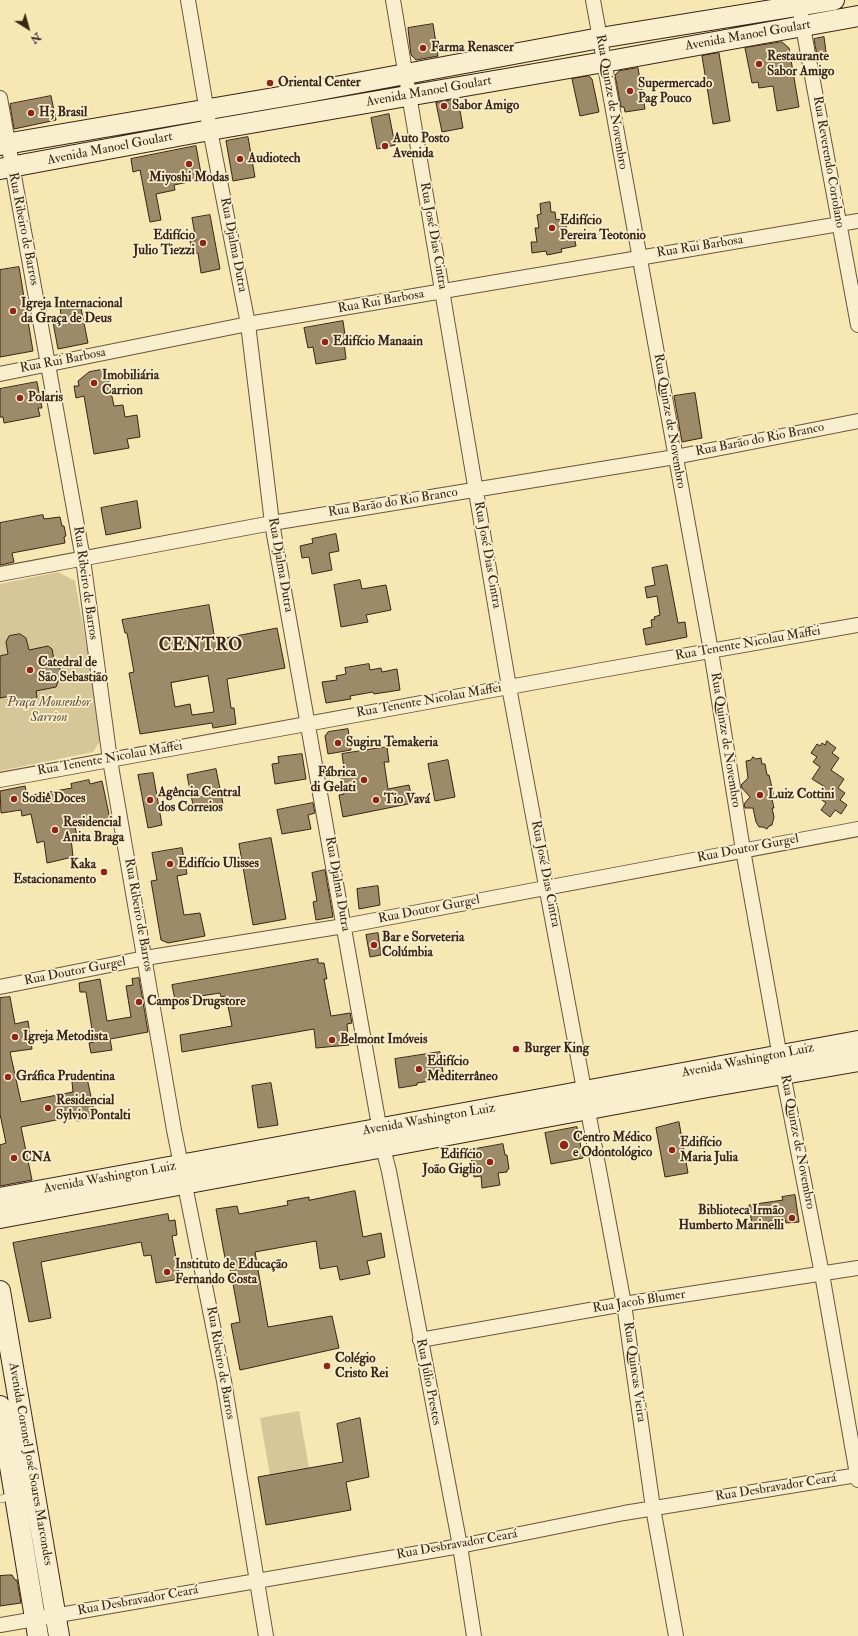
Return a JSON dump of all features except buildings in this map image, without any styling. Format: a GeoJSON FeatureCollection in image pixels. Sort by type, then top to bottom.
{"type":"FeatureCollection","features":[{"type":"Feature","properties":{"kind":"main road","name":"Avenida Manoel Goulart"},"geometry":{"type":"LineString","coordinates":[[6,168],[210,130],[604,62],[800,11],[834,0]]}},
{"type":"Feature","properties":{"kind":"main road","name":"Avenida Manoel Goulart"},"geometry":{"type":"LineString","coordinates":[[4,144],[405,75],[709,19],[800,11],[858,16]]}},
{"type":"Feature","properties":{"kind":"main road","name":"Avenida Washington Luiz"},"geometry":{"type":"LineString","coordinates":[[0,1218],[383,1148],[781,1054],[858,1041]]}},
{"type":"Feature","properties":{"kind":"main road","name":"Avenida Washington Luiz"},"geometry":{"type":"LineString","coordinates":[[0,1198],[380,1129],[783,1074],[858,1062]]}},
{"type":"Feature","properties":{"kind":"main road","name":"Avenida Coronel José Soares Marcondes"},"geometry":{"type":"LineString","coordinates":[[0,1291],[59,1636]]}},
{"type":"Feature","properties":{"kind":"main road","name":"Avenida Coronel José Soares Marcondes"},"geometry":{"type":"LineString","coordinates":[[0,1406],[8,1497],[37,1627]]}},
{"type":"Feature","properties":{"kind":"street","name":"Rua Djalma Dutra"},"geometry":{"type":"LineString","coordinates":[[188,0],[210,130],[248,324],[272,523],[380,1129]]}},
{"type":"Feature","properties":{"kind":"street","name":"Rua José Dias Cintra"},"geometry":{"type":"LineString","coordinates":[[393,0],[509,687],[548,887],[587,1101]]}},
{"type":"Feature","properties":{"kind":"street","name":"Rua Quinze de Novembro"},"geometry":{"type":"LineString","coordinates":[[593,0],[711,651],[743,850],[781,1054],[783,1074],[822,1274],[858,1477]]}},
{"type":"Feature","properties":{"kind":"street","name":"Rua Reverendo Coriolano"},"geometry":{"type":"LineString","coordinates":[[800,11],[858,325]]}},
{"type":"Feature","properties":{"kind":"street","name":"Rua Ribeiro de Barros"},"geometry":{"type":"LineString","coordinates":[[0,98],[6,168],[48,364],[83,559],[110,760],[180,1165],[224,1381],[266,1636]]}},
{"type":"Feature","properties":{"kind":"street","name":"Rua Rui Barbosa"},"geometry":{"type":"LineString","coordinates":[[0,374],[248,324],[858,221]]}},
{"type":"Feature","properties":{"kind":"street","name":"Rua Barão do Rio Branco"},"geometry":{"type":"LineString","coordinates":[[0,574],[272,523],[675,457],[858,421]]}},
{"type":"Feature","properties":{"kind":"street","name":"Rua Tenente Nicolau Maffei"},"geometry":{"type":"LineString","coordinates":[[0,780],[307,723],[858,625]]}},
{"type":"Feature","properties":{"kind":"street","name":"Rua Doutor Gurgel"},"geometry":{"type":"LineString","coordinates":[[0,987],[145,958],[344,926],[858,829]]}},
{"type":"Feature","properties":{"kind":"street","name":"Rua Quincas Vieira"},"geometry":{"type":"LineString","coordinates":[[587,1101],[624,1304],[653,1508],[676,1636]]}},
{"type":"Feature","properties":{"kind":"street","name":"Rua Júlio Prestes"},"geometry":{"type":"LineString","coordinates":[[380,1129],[460,1546],[474,1636]]}},
{"type":"Feature","properties":{"kind":"street","name":"Rua Jacob Blumer"},"geometry":{"type":"LineString","coordinates":[[420,1340],[624,1304],[858,1268]]}},
{"type":"Feature","properties":{"kind":"street"},"geometry":{"type":"LineString","coordinates":[[2,1427],[23,1423]]}},
{"type":"Feature","properties":{"kind":"street","name":"Rua Desbravador Ceará"},"geometry":{"type":"LineString","coordinates":[[0,1625],[37,1627],[56,1615],[460,1546],[653,1508],[858,1477]]}},
{"type":"Feature","properties":{"kind":"green space","name":"Praça Monsenhor Sarrion"},"geometry":{"type":"Polygon","coordinates":[[[58,572],[75,581],[103,737],[93,752],[0,771],[0,584],[58,572]]]}},
{"type":"Feature","properties":{"kind":"green space"},"geometry":{"type":"Polygon","coordinates":[[[299,1411],[309,1468],[270,1475],[260,1418],[299,1411]]]}},
{"type":"Feature","properties":{"kind":"place","name":"Farma Renascer"},"geometry":{"type":"Point","coordinates":[423,48]}},
{"type":"Feature","properties":{"kind":"place","name":"Restaurante Sabor Amigo"},"geometry":{"type":"Point","coordinates":[759,64]}},
{"type":"Feature","properties":{"kind":"place","name":"Oriental Center"},"geometry":{"type":"Point","coordinates":[270,83]}},
{"type":"Feature","properties":{"kind":"place","name":"Supermercado Pag Pouco"},"geometry":{"type":"Point","coordinates":[630,91]}},
{"type":"Feature","properties":{"kind":"place","name":"Sabor Amigo"},"geometry":{"type":"Point","coordinates":[444,106]}},
{"type":"Feature","properties":{"kind":"place","name":"H3 Brasil"},"geometry":{"type":"Point","coordinates":[31,113]}},
{"type":"Feature","properties":{"kind":"place","name":"Auto Posto Avenida"},"geometry":{"type":"Point","coordinates":[385,146]}},
{"type":"Feature","properties":{"kind":"place","name":"Audiotech"},"geometry":{"type":"Point","coordinates":[240,159]}},
{"type":"Feature","properties":{"kind":"place","name":"Miyoshi Modas"},"geometry":{"type":"Point","coordinates":[189,164]}},
{"type":"Feature","properties":{"kind":"place","name":"Edifício Pereira Teotonio"},"geometry":{"type":"Point","coordinates":[552,228]}},
{"type":"Feature","properties":{"kind":"place","name":"Edifício Julio Tiezzi"},"geometry":{"type":"Point","coordinates":[203,243]}},
{"type":"Feature","properties":{"kind":"place","name":"Igreja Internacional da Graça de Deus"},"geometry":{"type":"Point","coordinates":[13,311]}},
{"type":"Feature","properties":{"kind":"place","name":"Edifício Manaain"},"geometry":{"type":"Point","coordinates":[325,342]}},
{"type":"Feature","properties":{"kind":"place","name":"Imobiliária Carrion"},"geometry":{"type":"Point","coordinates":[94,383]}},
{"type":"Feature","properties":{"kind":"place","name":"Polaris"},"geometry":{"type":"Point","coordinates":[20,398]}},
{"type":"Feature","properties":{"kind":"place","name":"Catedral de São Sebastião"},"geometry":{"type":"Point","coordinates":[30,670]}},
{"type":"Feature","properties":{"kind":"place","name":"Sugiru Temakeria"},"geometry":{"type":"Point","coordinates":[338,743]}},
{"type":"Feature","properties":{"kind":"place","name":"Fábrica di Gelati"},"geometry":{"type":"Point","coordinates":[364,780]}},
{"type":"Feature","properties":{"kind":"place","name":"Luiz Cottini"},"geometry":{"type":"Point","coordinates":[760,795]}},
{"type":"Feature","properties":{"kind":"place","name":"Sodiê Doces"},"geometry":{"type":"Point","coordinates":[14,799]}},
{"type":"Feature","properties":{"kind":"place","name":"Agência Central dos Correios"},"geometry":{"type":"Point","coordinates":[150,800]}},
{"type":"Feature","properties":{"kind":"place","name":"Tio Vavá"},"geometry":{"type":"Point","coordinates":[376,800]}},
{"type":"Feature","properties":{"kind":"place","name":"Residencial Anita Braga"},"geometry":{"type":"Point","coordinates":[55,830]}},
{"type":"Feature","properties":{"kind":"place","name":"Edifício Ulisses"},"geometry":{"type":"Point","coordinates":[170,864]}},
{"type":"Feature","properties":{"kind":"place","name":"Kaka Estacionamento"},"geometry":{"type":"Point","coordinates":[104,872]}},
{"type":"Feature","properties":{"kind":"place","name":"Bar e Sorveteria Colúmbia"},"geometry":{"type":"Point","coordinates":[374,945]}},
{"type":"Feature","properties":{"kind":"place","name":"Campos Drugstore"},"geometry":{"type":"Point","coordinates":[139,1002]}},
{"type":"Feature","properties":{"kind":"place","name":"Igreja Metodista"},"geometry":{"type":"Point","coordinates":[15,1037]}},
{"type":"Feature","properties":{"kind":"place","name":"Belmont Imóveis"},"geometry":{"type":"Point","coordinates":[332,1040]}},
{"type":"Feature","properties":{"kind":"place","name":"Burger King"},"geometry":{"type":"Point","coordinates":[516,1049]}},
{"type":"Feature","properties":{"kind":"place","name":"Edifício Mediterrâneo"},"geometry":{"type":"Point","coordinates":[419,1069]}},
{"type":"Feature","properties":{"kind":"place","name":"Gráfica Prudentina"},"geometry":{"type":"Point","coordinates":[8,1077]}},
{"type":"Feature","properties":{"kind":"place","name":"Residencial Sylvio Pontalti"},"geometry":{"type":"Point","coordinates":[48,1108]}},
{"type":"Feature","properties":{"kind":"place","name":"Centro Médico e Odontológico"},"geometry":{"type":"Point","coordinates":[564,1145]}},
{"type":"Feature","properties":{"kind":"place","name":"Edifício Maria Julia"},"geometry":{"type":"Point","coordinates":[672,1150]}},
{"type":"Feature","properties":{"kind":"place","name":"CNA"},"geometry":{"type":"Point","coordinates":[14,1158]}},
{"type":"Feature","properties":{"kind":"place","name":"Edifício João Giglio"},"geometry":{"type":"Point","coordinates":[490,1162]}},
{"type":"Feature","properties":{"kind":"place","name":"Biblioteca Irmão Humberto Marinelli"},"geometry":{"type":"Point","coordinates":[792,1218]}},
{"type":"Feature","properties":{"kind":"place","name":"Instituto de Educação Fernando Costa"},"geometry":{"type":"Point","coordinates":[167,1272]}},
{"type":"Feature","properties":{"kind":"place","name":"Colégio Cristo Rei"},"geometry":{"type":"Point","coordinates":[327,1366]}},
{"type":"Feature","properties":{"kind":"district","name":"CENTRO"},"geometry":{"type":"Point","coordinates":[201,646]}}]}
